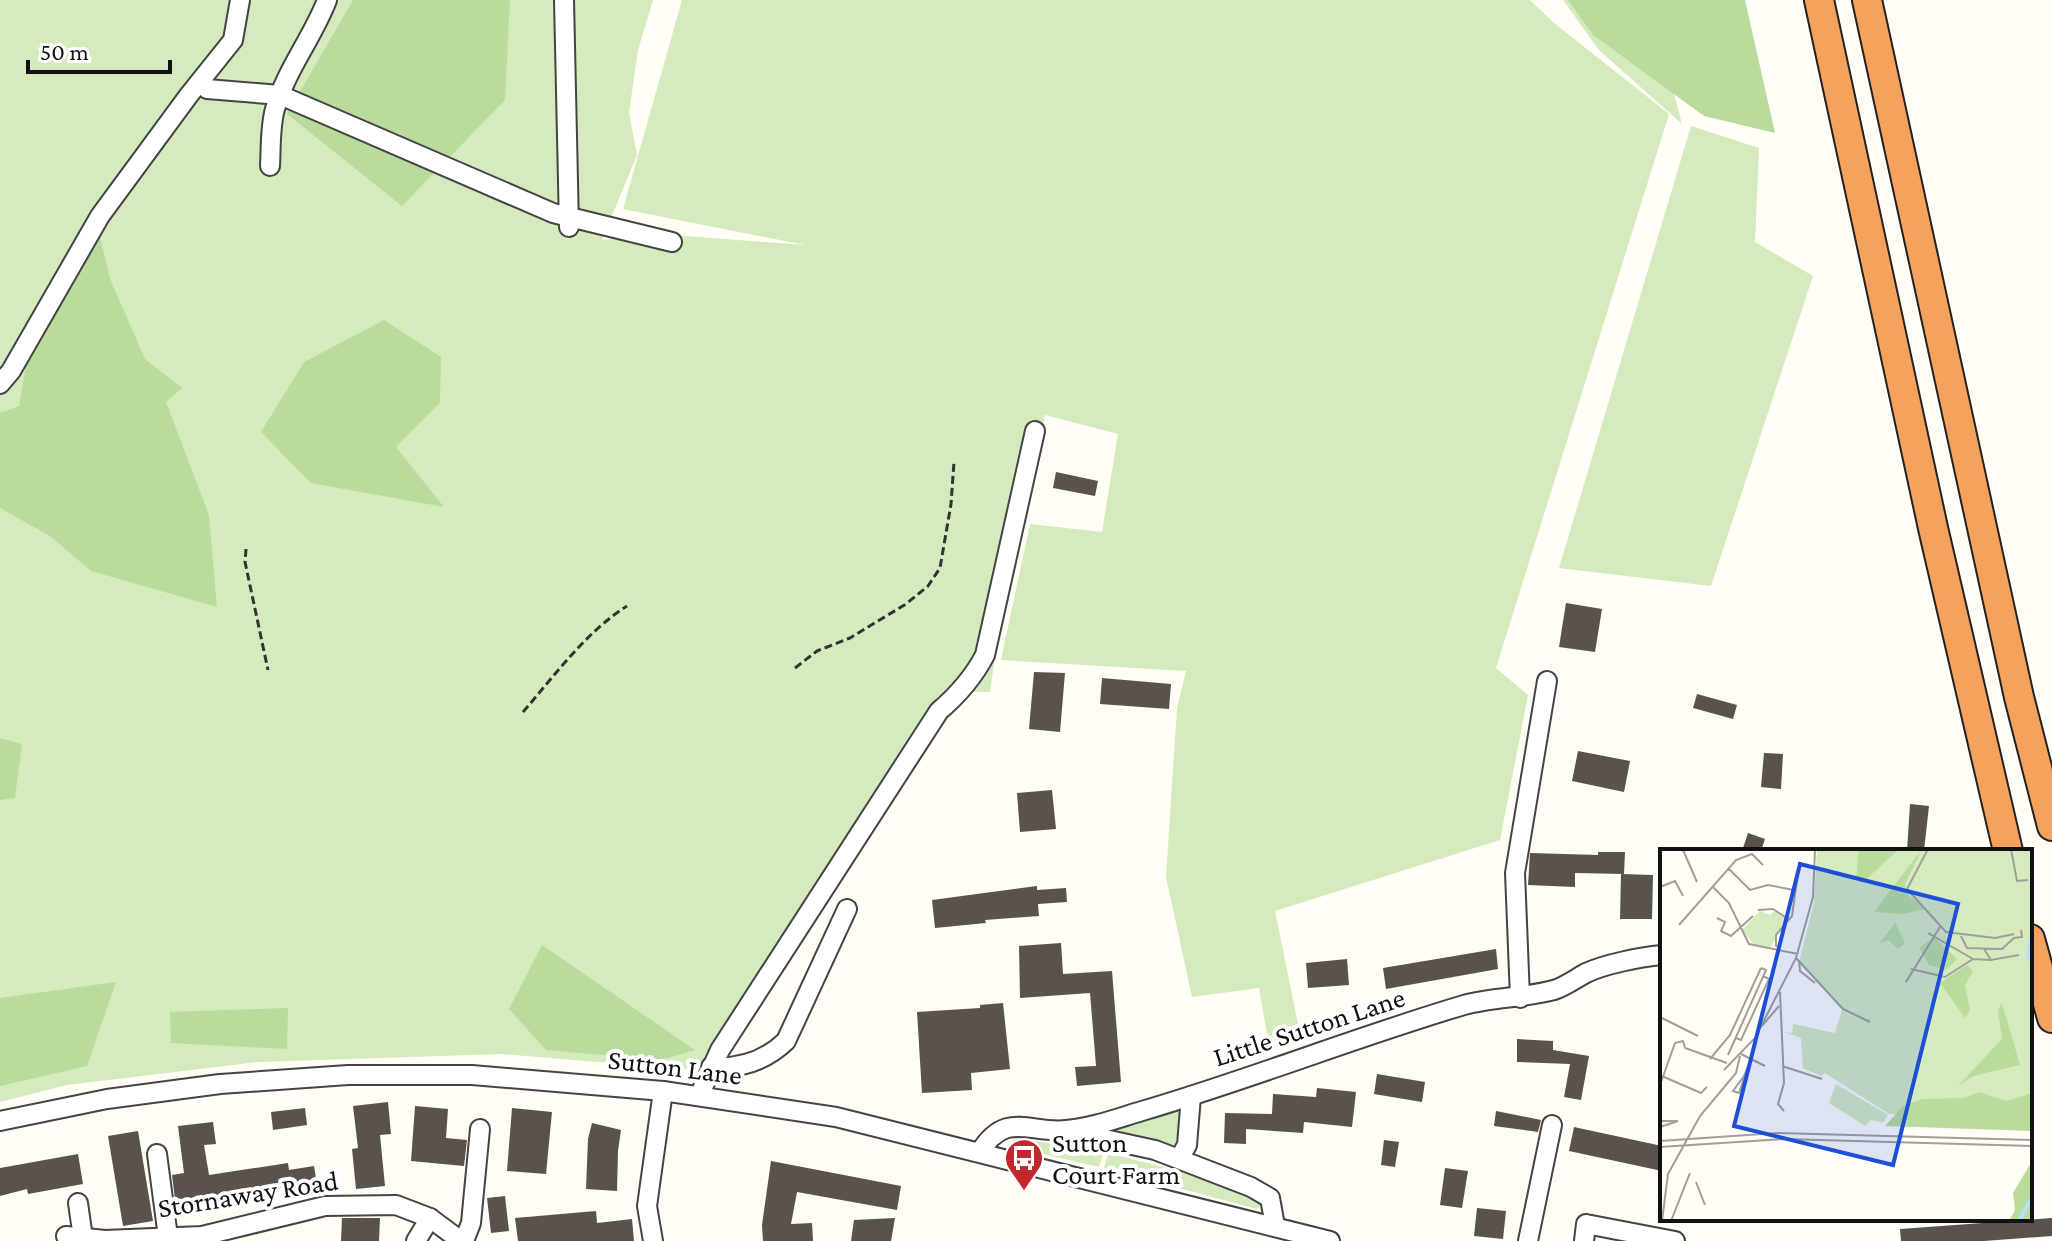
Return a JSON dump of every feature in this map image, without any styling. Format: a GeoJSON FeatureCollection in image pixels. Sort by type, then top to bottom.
{"type":"FeatureCollection","features":[{"type":"Feature","properties":{"kind":"highway"},"geometry":{"type":"LineString","coordinates":[[1819,0],[1933,528],[2008,849]]}},
{"type":"Feature","properties":{"kind":"highway"},"geometry":{"type":"LineString","coordinates":[[1867,0],[2019,697],[2052,826]]}},
{"type":"Feature","properties":{"kind":"highway"},"geometry":{"type":"LineString","coordinates":[[2032,946],[2052,1018]]}},
{"type":"Feature","properties":{"kind":"street"},"geometry":{"type":"LineString","coordinates":[[0,384],[11,371],[100,216],[233,40],[240,0]]}},
{"type":"Feature","properties":{"kind":"street"},"geometry":{"type":"LineString","coordinates":[[270,166],[274,111],[327,0]]}},
{"type":"Feature","properties":{"kind":"street"},"geometry":{"type":"LineString","coordinates":[[564,0],[569,222]]}},
{"type":"Feature","properties":{"kind":"street"},"geometry":{"type":"LineString","coordinates":[[207,89],[280,95],[569,222],[672,242]]}},
{"type":"Feature","properties":{"kind":"street"},"geometry":{"type":"LineString","coordinates":[[699,1096],[720,1050],[939,711],[974,677],[985,655],[1035,431]]}},
{"type":"Feature","properties":{"kind":"street"},"geometry":{"type":"LineString","coordinates":[[1520,998],[1515,873],[1547,681]]}},
{"type":"Feature","properties":{"kind":"street"},"geometry":{"type":"LineString","coordinates":[[711,1067],[734,1068],[772,1054],[786,1041],[847,909]]}},
{"type":"Feature","properties":{"kind":"street","name":"Little Sutton Lane"},"geometry":{"type":"LineString","coordinates":[[980,1152],[988,1139],[1007,1128],[1032,1126],[1064,1131],[1090,1126],[1469,1004],[1520,998],[1557,989],[1588,972],[1660,955]]}},
{"type":"Feature","properties":{"kind":"street","name":"Sutton Lane"},"geometry":{"type":"LineString","coordinates":[[0,1121],[107,1099],[205,1086],[348,1075],[472,1075],[663,1091],[836,1117],[1330,1241]]}},
{"type":"Feature","properties":{"kind":"street"},"geometry":{"type":"LineString","coordinates":[[653,1241],[647,1206],[663,1091]]}},
{"type":"Feature","properties":{"kind":"street"},"geometry":{"type":"LineString","coordinates":[[1179,1159],[1187,1145],[1191,1096]]}},
{"type":"Feature","properties":{"kind":"street"},"geometry":{"type":"LineString","coordinates":[[1528,1241],[1552,1125]]}},
{"type":"Feature","properties":{"kind":"street"},"geometry":{"type":"LineString","coordinates":[[462,1241],[471,1223],[480,1129]]}},
{"type":"Feature","properties":{"kind":"street"},"geometry":{"type":"LineString","coordinates":[[1064,1131],[1129,1143],[1179,1159],[1266,1194],[1273,1207],[1275,1226]]}},
{"type":"Feature","properties":{"kind":"street"},"geometry":{"type":"LineString","coordinates":[[157,1154],[168,1237]]}},
{"type":"Feature","properties":{"kind":"street","name":"Stornaway Road"},"geometry":{"type":"LineString","coordinates":[[78,1203],[74,1237],[203,1238],[325,1206],[396,1205],[430,1218],[462,1241]]}},
{"type":"Feature","properties":{"kind":"street"},"geometry":{"type":"LineString","coordinates":[[416,1241],[430,1218]]}},
{"type":"Feature","properties":{"kind":"street"},"geometry":{"type":"LineString","coordinates":[[1584,1241],[1586,1224],[1670,1241]]}},
{"type":"Feature","properties":{"kind":"path"},"geometry":{"type":"LineString","coordinates":[[795,668],[817,651],[850,638],[906,604],[928,586],[940,568],[951,504],[954,462]]}},
{"type":"Feature","properties":{"kind":"path"},"geometry":{"type":"LineString","coordinates":[[246,549],[245,562],[268,670]]}},
{"type":"Feature","properties":{"kind":"path"},"geometry":{"type":"LineString","coordinates":[[523,712],[587,639],[627,606]]}},
{"type":"Feature","properties":{"kind":"green space"},"geometry":{"type":"Polygon","coordinates":[[[0,0],[653,0],[638,50],[629,113],[637,155],[602,240],[660,234],[805,245],[623,209],[682,0],[1530,0],[1554,23],[1669,114],[1496,668],[1528,695],[1500,840],[1275,911],[1301,1039],[1270,1050],[1259,988],[1192,997],[1166,877],[1177,708],[1186,671],[1001,660],[1030,524],[1102,532],[1118,434],[1045,415],[996,649],[990,692],[965,692],[721,1065],[708,1056],[694,1070],[502,1054],[259,1062],[67,1085],[0,1102],[0,0]]]}},
{"type":"Feature","properties":{"kind":"green space"},"geometry":{"type":"Polygon","coordinates":[[[353,0],[510,0],[505,100],[402,206],[287,114],[353,0]]]}},
{"type":"Feature","properties":{"kind":"green space"},"geometry":{"type":"Polygon","coordinates":[[[1563,0],[1649,0],[1682,124],[1599,50],[1563,0]]]}},
{"type":"Feature","properties":{"kind":"green space"},"geometry":{"type":"Polygon","coordinates":[[[1568,0],[1745,0],[1775,133],[1704,116],[1593,35],[1568,0]]]}},
{"type":"Feature","properties":{"kind":"green space"},"geometry":{"type":"Polygon","coordinates":[[[1691,126],[1759,148],[1755,242],[1813,276],[1711,586],[1559,568],[1691,126]]]}},
{"type":"Feature","properties":{"kind":"green space"},"geometry":{"type":"Polygon","coordinates":[[[100,236],[110,279],[145,359],[182,388],[166,402],[209,515],[217,607],[91,571],[50,536],[0,508],[0,413],[19,406],[36,307],[66,297],[100,236]]]}},
{"type":"Feature","properties":{"kind":"green space"},"geometry":{"type":"Polygon","coordinates":[[[384,320],[441,357],[440,403],[396,447],[444,507],[311,483],[261,432],[304,362],[384,320]]]}},
{"type":"Feature","properties":{"kind":"green space"},"geometry":{"type":"Polygon","coordinates":[[[0,738],[22,744],[15,798],[0,800],[0,738]]]}},
{"type":"Feature","properties":{"kind":"green space"},"geometry":{"type":"Polygon","coordinates":[[[542,945],[695,1050],[660,1060],[546,1050],[509,1009],[542,945]]]}},
{"type":"Feature","properties":{"kind":"green space"},"geometry":{"type":"Polygon","coordinates":[[[116,982],[87,1066],[0,1086],[0,998],[116,982]]]}},
{"type":"Feature","properties":{"kind":"green space"},"geometry":{"type":"Polygon","coordinates":[[[288,1008],[287,1049],[171,1043],[170,1012],[288,1008]]]}},
{"type":"Feature","properties":{"kind":"green space"},"geometry":{"type":"Polygon","coordinates":[[[1177,1108],[1181,1116],[1176,1143],[1172,1146],[1106,1129],[1177,1108]]]}},
{"type":"Feature","properties":{"kind":"green space"},"geometry":{"type":"Polygon","coordinates":[[[1015,1138],[1104,1151],[1099,1167],[1009,1146],[1015,1138]]]}},
{"type":"Feature","properties":{"kind":"green space"},"geometry":{"type":"Polygon","coordinates":[[[1108,1153],[1182,1172],[1263,1202],[1257,1209],[1104,1168],[1108,1153]]]}},
{"type":"Feature","properties":{"kind":"building"},"geometry":{"type":"Polygon","coordinates":[[[1056,472],[1098,481],[1095,496],[1053,488],[1056,472]]]}},
{"type":"Feature","properties":{"kind":"building"},"geometry":{"type":"Polygon","coordinates":[[[1566,603],[1602,609],[1595,652],[1559,647],[1566,603]]]}},
{"type":"Feature","properties":{"kind":"building"},"geometry":{"type":"Polygon","coordinates":[[[1034,672],[1065,673],[1060,732],[1029,729],[1034,672]]]}},
{"type":"Feature","properties":{"kind":"building"},"geometry":{"type":"Polygon","coordinates":[[[1102,678],[1171,684],[1169,709],[1100,704],[1102,678]]]}},
{"type":"Feature","properties":{"kind":"building"},"geometry":{"type":"Polygon","coordinates":[[[1697,694],[1737,705],[1733,719],[1693,708],[1697,694]]]}},
{"type":"Feature","properties":{"kind":"building"},"geometry":{"type":"Polygon","coordinates":[[[1578,751],[1630,761],[1624,792],[1572,781],[1578,751]]]}},
{"type":"Feature","properties":{"kind":"building"},"geometry":{"type":"Polygon","coordinates":[[[1764,753],[1783,754],[1781,789],[1761,787],[1764,753]]]}},
{"type":"Feature","properties":{"kind":"building"},"geometry":{"type":"Polygon","coordinates":[[[1052,790],[1056,829],[1020,832],[1017,793],[1052,790]]]}},
{"type":"Feature","properties":{"kind":"building"},"geometry":{"type":"Polygon","coordinates":[[[1910,804],[1929,806],[1924,849],[1907,849],[1910,804]]]}},
{"type":"Feature","properties":{"kind":"building"},"geometry":{"type":"Polygon","coordinates":[[[1748,833],[1765,839],[1762,849],[1743,849],[1748,833]]]}},
{"type":"Feature","properties":{"kind":"building"},"geometry":{"type":"Polygon","coordinates":[[[1598,852],[1625,852],[1624,874],[1575,873],[1575,887],[1528,885],[1530,853],[1598,855],[1598,852]]]}},
{"type":"Feature","properties":{"kind":"building"},"geometry":{"type":"Polygon","coordinates":[[[1621,874],[1653,875],[1652,919],[1620,919],[1621,874]]]}},
{"type":"Feature","properties":{"kind":"building"},"geometry":{"type":"Polygon","coordinates":[[[1037,886],[1037,890],[1066,888],[1067,902],[1038,904],[1039,916],[935,928],[932,900],[1037,886]]]}},
{"type":"Feature","properties":{"kind":"building"},"geometry":{"type":"Polygon","coordinates":[[[1061,943],[1063,974],[1112,971],[1121,1082],[1077,1086],[1075,1067],[1096,1066],[1090,993],[1020,998],[1019,946],[1061,943]]]}},
{"type":"Feature","properties":{"kind":"building"},"geometry":{"type":"Polygon","coordinates":[[[1496,949],[1498,969],[1386,989],[1383,968],[1496,949]]]}},
{"type":"Feature","properties":{"kind":"building"},"geometry":{"type":"Polygon","coordinates":[[[1347,959],[1349,985],[1308,988],[1306,963],[1347,959]]]}},
{"type":"Feature","properties":{"kind":"building"},"geometry":{"type":"Polygon","coordinates":[[[1003,1003],[1010,1069],[971,1073],[972,1090],[922,1093],[917,1012],[980,1008],[980,1005],[1003,1003]]]}},
{"type":"Feature","properties":{"kind":"building"},"geometry":{"type":"Polygon","coordinates":[[[1517,1039],[1553,1041],[1553,1050],[1589,1056],[1581,1100],[1564,1097],[1570,1064],[1517,1062],[1517,1039]]]}},
{"type":"Feature","properties":{"kind":"building"},"geometry":{"type":"Polygon","coordinates":[[[1377,1074],[1425,1082],[1422,1102],[1374,1094],[1377,1074]]]}},
{"type":"Feature","properties":{"kind":"building"},"geometry":{"type":"Polygon","coordinates":[[[1317,1088],[1356,1092],[1352,1127],[1304,1122],[1303,1133],[1246,1129],[1246,1144],[1224,1143],[1225,1113],[1272,1114],[1273,1094],[1316,1097],[1317,1088]]]}},
{"type":"Feature","properties":{"kind":"building"},"geometry":{"type":"Polygon","coordinates":[[[388,1102],[391,1134],[380,1135],[385,1186],[356,1189],[352,1149],[358,1148],[353,1106],[388,1102]]]}},
{"type":"Feature","properties":{"kind":"building"},"geometry":{"type":"Polygon","coordinates":[[[415,1106],[448,1109],[446,1138],[467,1140],[464,1166],[411,1161],[415,1106]]]}},
{"type":"Feature","properties":{"kind":"building"},"geometry":{"type":"Polygon","coordinates":[[[305,1108],[307,1125],[273,1130],[271,1112],[305,1108]]]}},
{"type":"Feature","properties":{"kind":"building"},"geometry":{"type":"Polygon","coordinates":[[[512,1108],[552,1112],[546,1174],[507,1171],[512,1108]]]}},
{"type":"Feature","properties":{"kind":"building"},"geometry":{"type":"Polygon","coordinates":[[[1496,1111],[1541,1120],[1538,1132],[1494,1126],[1496,1111]]]}},
{"type":"Feature","properties":{"kind":"building"},"geometry":{"type":"Polygon","coordinates":[[[213,1122],[216,1144],[204,1145],[209,1175],[288,1163],[289,1170],[314,1166],[318,1190],[300,1193],[299,1185],[176,1208],[172,1175],[184,1173],[178,1126],[213,1122]]]}},
{"type":"Feature","properties":{"kind":"building"},"geometry":{"type":"Polygon","coordinates":[[[592,1123],[621,1130],[617,1191],[586,1189],[588,1139],[592,1123]]]}},
{"type":"Feature","properties":{"kind":"building"},"geometry":{"type":"Polygon","coordinates":[[[1574,1127],[1660,1146],[1660,1171],[1569,1151],[1574,1127]]]}},
{"type":"Feature","properties":{"kind":"building"},"geometry":{"type":"Polygon","coordinates":[[[138,1131],[153,1221],[123,1226],[108,1136],[138,1131]]]}},
{"type":"Feature","properties":{"kind":"building"},"geometry":{"type":"Polygon","coordinates":[[[1384,1140],[1399,1142],[1395,1167],[1381,1165],[1384,1140]]]}},
{"type":"Feature","properties":{"kind":"building"},"geometry":{"type":"Polygon","coordinates":[[[78,1154],[83,1184],[28,1194],[27,1189],[0,1196],[0,1168],[78,1154]]]}},
{"type":"Feature","properties":{"kind":"building"},"geometry":{"type":"Polygon","coordinates":[[[771,1161],[901,1186],[897,1210],[797,1192],[791,1224],[812,1223],[813,1241],[763,1241],[762,1225],[771,1161]]]}},
{"type":"Feature","properties":{"kind":"building"},"geometry":{"type":"Polygon","coordinates":[[[1445,1168],[1468,1171],[1462,1208],[1440,1205],[1445,1168]]]}},
{"type":"Feature","properties":{"kind":"building"},"geometry":{"type":"Polygon","coordinates":[[[505,1196],[509,1231],[491,1233],[487,1198],[505,1196]]]}},
{"type":"Feature","properties":{"kind":"building"},"geometry":{"type":"Polygon","coordinates":[[[1477,1208],[1506,1211],[1503,1239],[1474,1236],[1477,1208]]]}},
{"type":"Feature","properties":{"kind":"building"},"geometry":{"type":"Polygon","coordinates":[[[596,1211],[597,1223],[632,1219],[634,1241],[518,1241],[515,1218],[596,1211]]]}},
{"type":"Feature","properties":{"kind":"building"},"geometry":{"type":"Polygon","coordinates":[[[342,1218],[380,1218],[379,1241],[341,1241],[342,1218]]]}},
{"type":"Feature","properties":{"kind":"building"},"geometry":{"type":"Polygon","coordinates":[[[895,1218],[891,1241],[851,1241],[854,1220],[895,1218]]]}},
{"type":"Feature","properties":{"kind":"building"},"geometry":{"type":"Polygon","coordinates":[[[2052,1218],[2052,1236],[1984,1241],[1901,1241],[1900,1229],[2052,1218]]]}},
{"type":"Feature","properties":{"kind":"place","name":"Sutton Court Farm"},"geometry":{"type":"Point","coordinates":[1024,1192]}}]}
